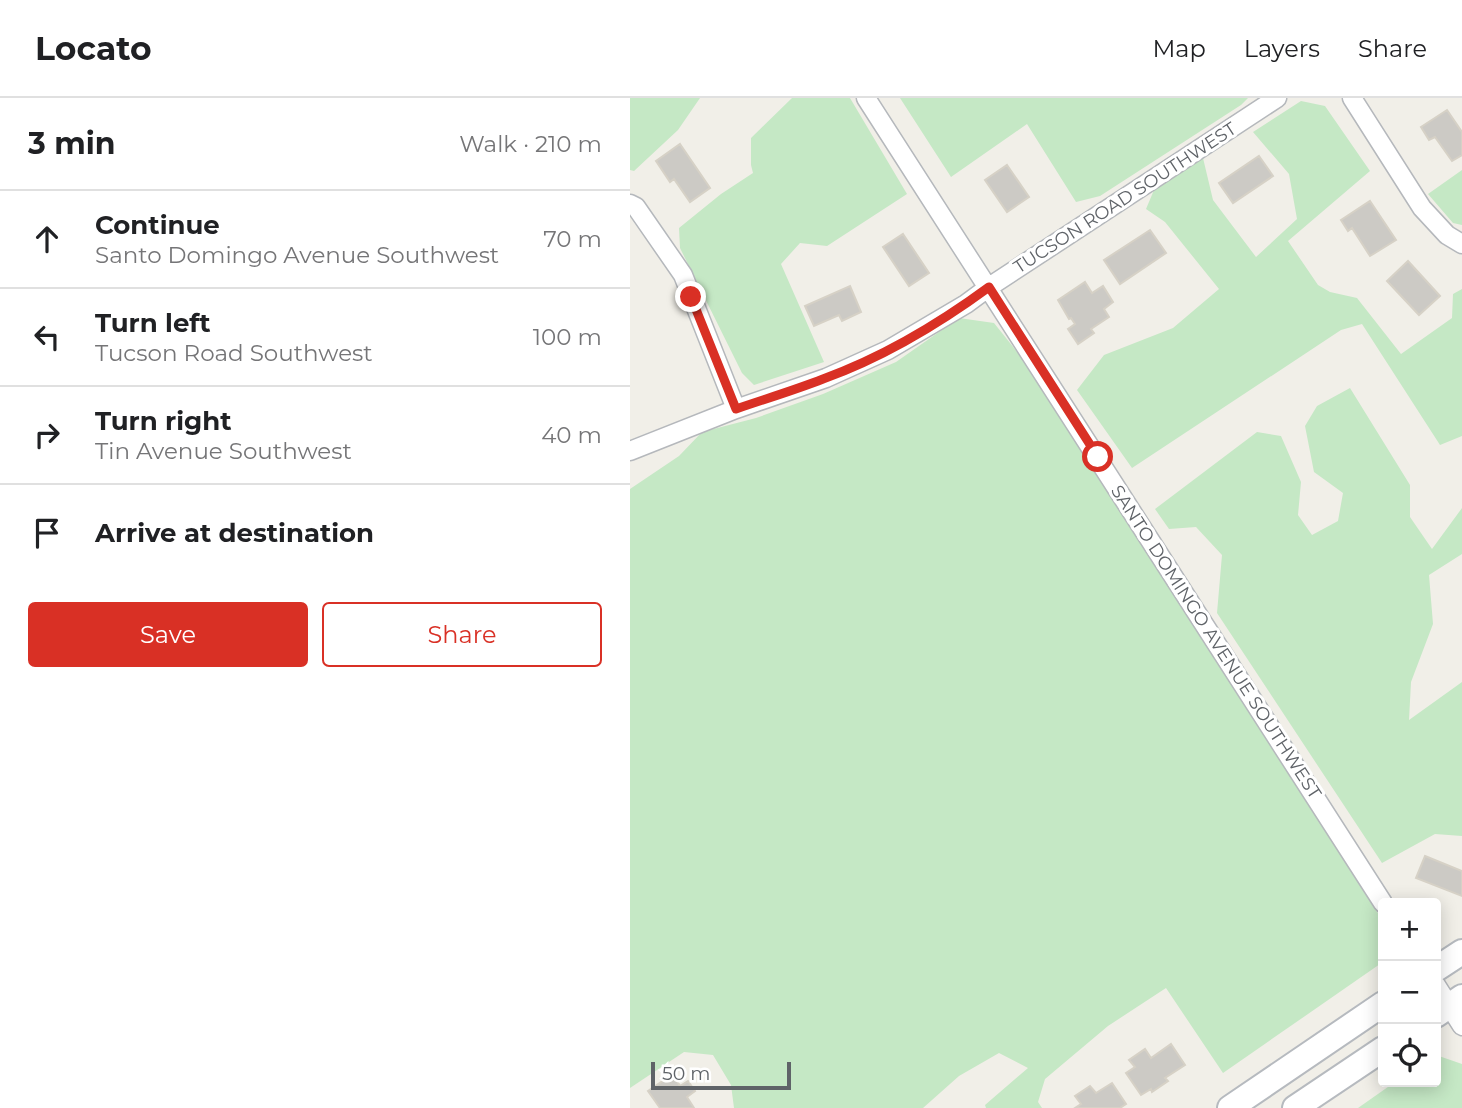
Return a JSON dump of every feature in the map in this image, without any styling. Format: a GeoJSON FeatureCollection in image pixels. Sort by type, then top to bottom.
{"type":"FeatureCollection","features":[{"type":"Feature","properties":{"kind":"street","name":"SANTO DOMINGO AVENUE SOUTHWEST"},"geometry":{"type":"LineString","coordinates":[[866,98],[1380,898]]}},
{"type":"Feature","properties":{"kind":"street","name":"TUCSON ROAD SOUTHWEST"},"geometry":{"type":"LineString","coordinates":[[630,452],[736,409],[826,378],[888,350],[966,304],[1277,98]]}},
{"type":"Feature","properties":{"kind":"street"},"geometry":{"type":"LineString","coordinates":[[1352,98],[1422,208],[1447,235],[1462,244]]}},
{"type":"Feature","properties":{"kind":"street"},"geometry":{"type":"LineString","coordinates":[[630,204],[636,207],[683,275],[736,409]]}},
{"type":"Feature","properties":{"kind":"street"},"geometry":{"type":"LineString","coordinates":[[1441,966],[1462,952]]}},
{"type":"Feature","properties":{"kind":"street"},"geometry":{"type":"LineString","coordinates":[[1230,1108],[1378,1007]]}},
{"type":"Feature","properties":{"kind":"street"},"geometry":{"type":"LineString","coordinates":[[1295,1108],[1378,1052]]}},
{"type":"Feature","properties":{"kind":"green space"},"geometry":{"type":"Polygon","coordinates":[[[630,98],[700,98],[678,130],[634,171],[630,170],[630,98]]]}},
{"type":"Feature","properties":{"kind":"green space"},"geometry":{"type":"Polygon","coordinates":[[[792,98],[850,98],[907,194],[827,246],[800,243],[781,264],[824,362],[754,385],[742,373],[680,248],[679,228],[721,194],[753,173],[751,138],[792,98]]]}},
{"type":"Feature","properties":{"kind":"green space"},"geometry":{"type":"Polygon","coordinates":[[[900,98],[1248,98],[1100,196],[1076,202],[1027,124],[951,177],[900,98]]]}},
{"type":"Feature","properties":{"kind":"green space"},"geometry":{"type":"Polygon","coordinates":[[[1301,101],[1325,106],[1370,171],[1288,241],[1318,285],[1330,292],[1357,298],[1401,354],[1452,318],[1453,294],[1462,289],[1462,436],[1440,445],[1362,324],[1341,330],[1132,468],[1077,390],[1104,355],[1173,328],[1219,289],[1165,222],[1146,209],[1154,190],[1203,158],[1213,200],[1256,257],[1297,219],[1289,174],[1253,132],[1301,101]]]}},
{"type":"Feature","properties":{"kind":"green space"},"geometry":{"type":"Polygon","coordinates":[[[1462,170],[1462,225],[1453,223],[1428,194],[1462,170]]]}},
{"type":"Feature","properties":{"kind":"green space"},"geometry":{"type":"Polygon","coordinates":[[[959,318],[994,323],[1022,358],[1378,913],[1378,965],[1223,1073],[1166,988],[1108,1026],[1045,1079],[1038,1102],[1042,1108],[986,1108],[985,1105],[1028,1068],[999,1053],[959,1076],[923,1108],[734,1108],[731,1085],[713,1055],[684,1052],[630,1088],[630,489],[679,456],[702,432],[756,418],[823,394],[896,362],[959,318]]]}},
{"type":"Feature","properties":{"kind":"green space"},"geometry":{"type":"Polygon","coordinates":[[[1350,388],[1410,485],[1410,517],[1432,549],[1462,508],[1462,554],[1429,575],[1433,624],[1411,682],[1409,720],[1462,682],[1462,836],[1435,834],[1382,863],[1217,613],[1222,555],[1196,527],[1169,529],[1155,509],[1257,432],[1281,436],[1301,482],[1298,515],[1312,535],[1338,521],[1343,493],[1314,472],[1305,426],[1317,406],[1350,388]]]}},
{"type":"Feature","properties":{"kind":"green space"},"geometry":{"type":"Polygon","coordinates":[[[1441,1057],[1462,1064],[1462,1108],[1358,1108],[1388,1087],[1441,1087],[1441,1057]]]}},
{"type":"Feature","properties":{"kind":"building"},"geometry":{"type":"Polygon","coordinates":[[[1447,110],[1462,132],[1462,155],[1452,161],[1435,137],[1429,140],[1421,127],[1447,110]]]}},
{"type":"Feature","properties":{"kind":"building"},"geometry":{"type":"Polygon","coordinates":[[[680,144],[710,188],[690,202],[674,179],[670,182],[656,161],[680,144]]]}},
{"type":"Feature","properties":{"kind":"building"},"geometry":{"type":"Polygon","coordinates":[[[1259,156],[1273,176],[1233,203],[1219,183],[1259,156]]]}},
{"type":"Feature","properties":{"kind":"building"},"geometry":{"type":"Polygon","coordinates":[[[1007,165],[1029,197],[1007,212],[985,180],[1007,165]]]}},
{"type":"Feature","properties":{"kind":"building"},"geometry":{"type":"Polygon","coordinates":[[[1370,201],[1396,240],[1370,256],[1352,228],[1348,231],[1341,220],[1370,201]]]}},
{"type":"Feature","properties":{"kind":"building"},"geometry":{"type":"Polygon","coordinates":[[[1150,230],[1166,253],[1120,284],[1104,260],[1150,230]]]}},
{"type":"Feature","properties":{"kind":"building"},"geometry":{"type":"Polygon","coordinates":[[[903,234],[929,273],[909,286],[883,247],[903,234]]]}},
{"type":"Feature","properties":{"kind":"building"},"geometry":{"type":"Polygon","coordinates":[[[1408,261],[1440,296],[1419,315],[1387,281],[1408,261]]]}},
{"type":"Feature","properties":{"kind":"building"},"geometry":{"type":"Polygon","coordinates":[[[1085,282],[1092,293],[1103,286],[1113,302],[1104,309],[1109,317],[1091,329],[1094,333],[1078,344],[1068,329],[1075,324],[1058,300],[1085,282]]]}},
{"type":"Feature","properties":{"kind":"building"},"geometry":{"type":"Polygon","coordinates":[[[850,286],[861,312],[842,321],[839,315],[814,326],[805,306],[850,286]]]}},
{"type":"Feature","properties":{"kind":"building"},"geometry":{"type":"Polygon","coordinates":[[[1425,856],[1462,871],[1462,896],[1416,878],[1425,856]]]}},
{"type":"Feature","properties":{"kind":"building"},"geometry":{"type":"Polygon","coordinates":[[[1171,1044],[1185,1065],[1165,1078],[1168,1081],[1152,1092],[1151,1089],[1141,1095],[1126,1073],[1135,1067],[1129,1060],[1145,1049],[1151,1058],[1171,1044]]]}},
{"type":"Feature","properties":{"kind":"building"},"geometry":{"type":"Polygon","coordinates":[[[673,1074],[680,1086],[688,1081],[695,1091],[687,1097],[694,1108],[660,1108],[648,1091],[673,1074]]]}},
{"type":"Feature","properties":{"kind":"building"},"geometry":{"type":"Polygon","coordinates":[[[1112,1083],[1126,1104],[1120,1108],[1075,1108],[1081,1104],[1075,1096],[1090,1086],[1096,1093],[1112,1083]]]}},
{"type":"Feature","properties":{"kind":"route"},"geometry":{"type":"LineString","coordinates":[[691,297],[736,409],[826,378],[888,350],[966,304],[989,287],[1098,457]]}}]}
